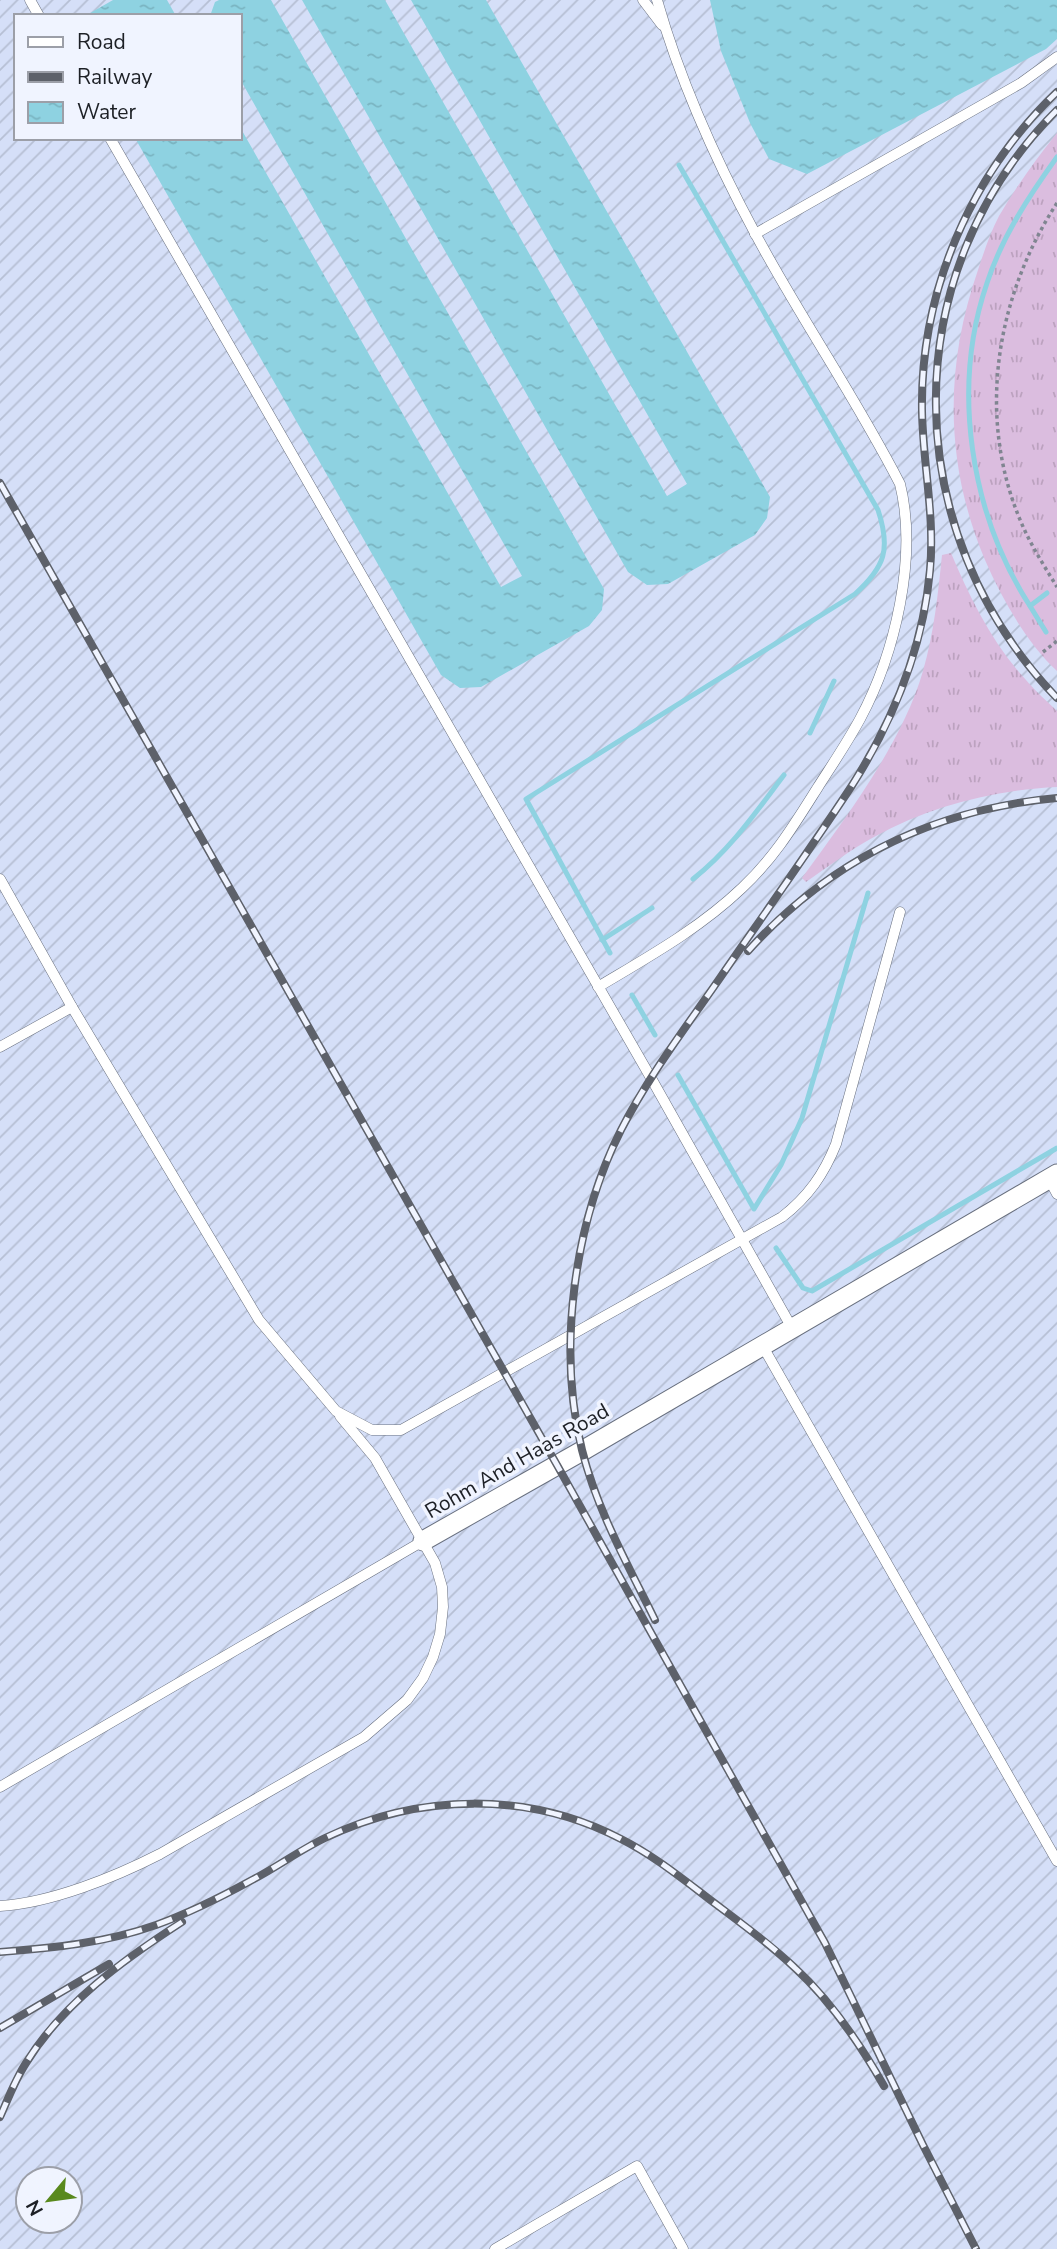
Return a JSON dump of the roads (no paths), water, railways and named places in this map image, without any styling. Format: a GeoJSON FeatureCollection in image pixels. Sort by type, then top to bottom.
{"type":"FeatureCollection","features":[{"type":"Feature","properties":{"kind":"street","name":"Rohm And Haas Road"},"geometry":{"type":"LineString","coordinates":[[423,1541],[762,1345],[1054,1182]]}},
{"type":"Feature","properties":{"kind":"lane"},"geometry":{"type":"LineString","coordinates":[[643,0],[666,30]]}},
{"type":"Feature","properties":{"kind":"lane"},"geometry":{"type":"LineString","coordinates":[[598,987],[699,924],[740,890],[782,846],[860,719],[874,688],[899,609],[906,565],[905,505],[900,484],[755,234],[703,125],[657,0]]}},
{"type":"Feature","properties":{"kind":"lane"},"geometry":{"type":"LineString","coordinates":[[755,234],[1021,83],[1057,57]]}},
{"type":"Feature","properties":{"kind":"lane"},"geometry":{"type":"LineString","coordinates":[[111,140],[792,1328]]}},
{"type":"Feature","properties":{"kind":"lane"},"geometry":{"type":"LineString","coordinates":[[0,879],[72,1007],[259,1320],[375,1458],[435,1563],[442,1587],[443,1607],[440,1634],[423,1678],[407,1700],[388,1718],[352,1744],[128,1870],[51,1896],[0,1906]]}},
{"type":"Feature","properties":{"kind":"lane"},"geometry":{"type":"LineString","coordinates":[[336,1411],[372,1430],[401,1430],[782,1217],[798,1205],[828,1164],[836,1144],[900,912]]}},
{"type":"Feature","properties":{"kind":"lane"},"geometry":{"type":"LineString","coordinates":[[0,1047],[72,1007]]}},
{"type":"Feature","properties":{"kind":"lane"},"geometry":{"type":"LineString","coordinates":[[762,1345],[1057,1861]]}},
{"type":"Feature","properties":{"kind":"lane","name":"Rohm And Haas Road"},"geometry":{"type":"LineString","coordinates":[[0,1787],[423,1541]]}},
{"type":"Feature","properties":{"kind":"lane"},"geometry":{"type":"LineString","coordinates":[[495,2249],[637,2166],[683,2249]]}},
{"type":"Feature","properties":{"kind":"water"},"geometry":{"type":"Polygon","coordinates":[[[113,0],[167,0],[175,14],[88,14],[113,0]]]}},
{"type":"Feature","properties":{"kind":"water"},"geometry":{"type":"Polygon","coordinates":[[[271,0],[604,589],[602,610],[589,626],[481,687],[460,688],[441,675],[136,140],[242,140],[242,131],[501,587],[522,576],[242,83],[242,14],[211,14],[215,2],[271,0]]]}},
{"type":"Feature","properties":{"kind":"water"},"geometry":{"type":"Polygon","coordinates":[[[302,0],[385,0],[667,496],[687,484],[411,0],[486,0],[770,497],[767,518],[755,535],[668,584],[647,585],[628,572],[302,0]]]}},
{"type":"Feature","properties":{"kind":"water"},"geometry":{"type":"Polygon","coordinates":[[[710,0],[1057,0],[1057,39],[1046,49],[807,174],[769,159],[750,123],[721,51],[710,0]]]}},
{"type":"Feature","properties":{"kind":"waterway"},"geometry":{"type":"LineString","coordinates":[[1030,606],[1009,570],[981,491],[969,407],[970,365],[976,323],[1000,249],[1017,217],[1057,157]]}},
{"type":"Feature","properties":{"kind":"waterway"},"geometry":{"type":"LineString","coordinates":[[610,953],[526,799],[855,594],[879,566],[884,547],[878,510],[679,165]]}},
{"type":"Feature","properties":{"kind":"waterway"},"geometry":{"type":"LineString","coordinates":[[1046,632],[1030,606],[1047,593]]}},
{"type":"Feature","properties":{"kind":"waterway"},"geometry":{"type":"LineString","coordinates":[[810,733],[834,681]]}},
{"type":"Feature","properties":{"kind":"waterway"},"geometry":{"type":"LineString","coordinates":[[693,879],[731,843],[784,775]]}},
{"type":"Feature","properties":{"kind":"waterway"},"geometry":{"type":"LineString","coordinates":[[678,1075],[754,1209],[781,1165],[802,1118],[868,893]]}},
{"type":"Feature","properties":{"kind":"waterway"},"geometry":{"type":"LineString","coordinates":[[602,940],[652,908]]}},
{"type":"Feature","properties":{"kind":"waterway"},"geometry":{"type":"LineString","coordinates":[[632,995],[655,1035]]}},
{"type":"Feature","properties":{"kind":"waterway"},"geometry":{"type":"LineString","coordinates":[[776,1248],[803,1288],[812,1291],[1057,1148]]}},
{"type":"Feature","properties":{"kind":"railway"},"geometry":{"type":"LineString","coordinates":[[655,1620],[614,1537],[582,1450],[571,1370],[574,1287],[581,1245],[605,1166],[621,1130],[644,1090],[851,787],[893,710],[921,628],[930,570],[930,510],[922,411],[930,322],[941,279],[956,237],[976,197],[1026,124],[1057,92]]}},
{"type":"Feature","properties":{"kind":"railway"},"geometry":{"type":"LineString","coordinates":[[1057,110],[1003,176],[965,248],[943,325],[936,404],[944,483],[967,560],[1005,632],[1057,698]]}},
{"type":"Feature","properties":{"kind":"railway"},"geometry":{"type":"LineString","coordinates":[[0,483],[825,1943],[976,2249]]}},
{"type":"Feature","properties":{"kind":"railway"},"geometry":{"type":"LineString","coordinates":[[748,951],[780,918],[814,890],[850,865],[888,844],[969,814],[1012,804],[1057,798]]}},
{"type":"Feature","properties":{"kind":"railway"},"geometry":{"type":"LineString","coordinates":[[0,1952],[98,1940],[156,1925],[229,1893],[325,1838],[398,1812],[435,1806],[511,1806],[549,1812],[586,1823],[621,1839],[652,1857],[761,1938],[821,1994],[865,2054],[884,2086]]}},
{"type":"Feature","properties":{"kind":"railway"},"geometry":{"type":"LineString","coordinates":[[0,2117],[22,2069],[58,2021],[116,1967],[182,1922]]}},
{"type":"Feature","properties":{"kind":"railway"},"geometry":{"type":"LineString","coordinates":[[0,2028],[109,1964]]}}]}
